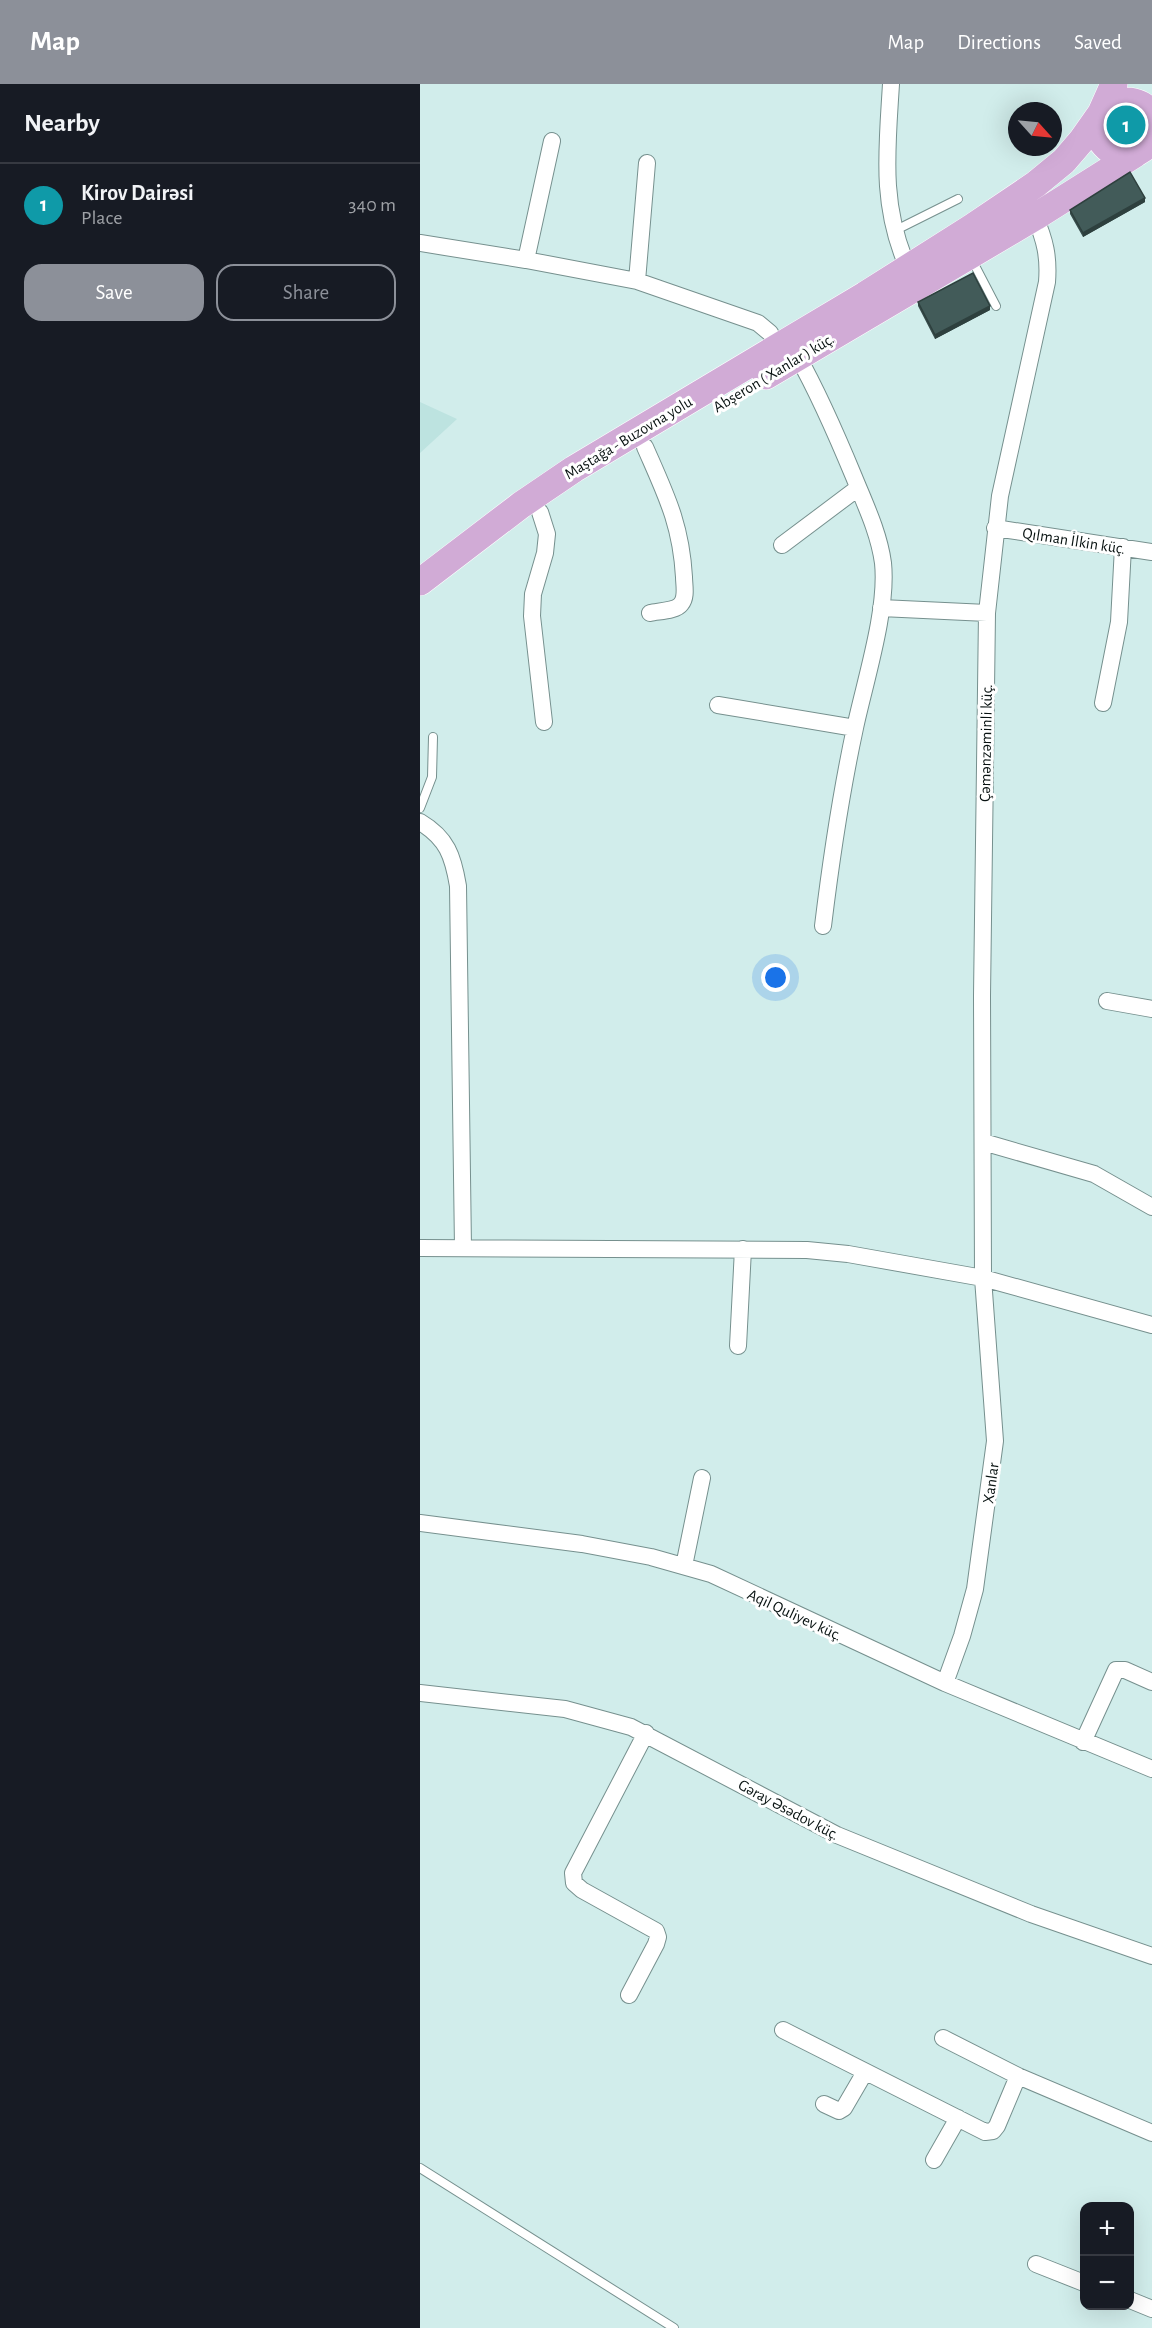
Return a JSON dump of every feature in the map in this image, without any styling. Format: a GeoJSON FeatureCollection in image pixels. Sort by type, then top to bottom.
{"type":"FeatureCollection","features":[{"type":"Feature","properties":{"kind":"main road"},"geometry":{"type":"LineString","coordinates":[[1114,84],[1101,113],[1098,129],[1104,144],[1118,154],[1145,151]]}},
{"type":"Feature","properties":{"kind":"main road"},"geometry":{"type":"LineString","coordinates":[[1101,113],[1113,101],[1130,98],[1145,105],[1152,116]]}},
{"type":"Feature","properties":{"kind":"main road","name":"Maştağa - Buzovna yolu"},"geometry":{"type":"LineString","coordinates":[[420,582],[520,505],[574,469],[788,352],[908,268],[971,228],[1054,170],[1082,140],[1101,113]]}},
{"type":"Feature","properties":{"kind":"main road","name":"Abşeron ( Xanlar ) küç."},"geometry":{"type":"LineString","coordinates":[[420,604],[540,512],[645,447],[788,352],[970,255],[1145,151]]}},
{"type":"Feature","properties":{"kind":"street"},"geometry":{"type":"LineString","coordinates":[[891,84],[887,186],[894,231],[908,268]]}},
{"type":"Feature","properties":{"kind":"street"},"geometry":{"type":"LineString","coordinates":[[526,260],[552,141]]}},
{"type":"Feature","properties":{"kind":"street"},"geometry":{"type":"LineString","coordinates":[[637,282],[647,163]]}},
{"type":"Feature","properties":{"kind":"street","name":"Çəmənzəminli küç."},"geometry":{"type":"LineString","coordinates":[[983,1278],[982,996],[987,613],[995,528],[1007,460],[1047,282],[1048,259],[1044,239],[1035,217]]}},
{"type":"Feature","properties":{"kind":"street"},"geometry":{"type":"LineString","coordinates":[[420,243],[526,260],[637,282],[758,323],[788,352],[820,396],[877,535],[883,563],[881,608],[855,728],[831,861],[823,926]]}},
{"type":"Feature","properties":{"kind":"street"},"geometry":{"type":"LineString","coordinates":[[645,447],[675,516],[680,536],[685,596],[678,607],[650,613]]}},
{"type":"Feature","properties":{"kind":"street"},"geometry":{"type":"LineString","coordinates":[[782,545],[858,488]]}},
{"type":"Feature","properties":{"kind":"street"},"geometry":{"type":"LineString","coordinates":[[540,512],[547,534],[545,553],[533,594],[532,616],[544,722]]}},
{"type":"Feature","properties":{"kind":"street","name":"Qılman İlkin küç."},"geometry":{"type":"LineString","coordinates":[[995,528],[1152,552]]}},
{"type":"Feature","properties":{"kind":"street"},"geometry":{"type":"LineString","coordinates":[[1103,703],[1119,622],[1123,548]]}},
{"type":"Feature","properties":{"kind":"street"},"geometry":{"type":"LineString","coordinates":[[881,608],[987,613]]}},
{"type":"Feature","properties":{"kind":"street"},"geometry":{"type":"LineString","coordinates":[[718,705],[855,728]]}},
{"type":"Feature","properties":{"kind":"street"},"geometry":{"type":"LineString","coordinates":[[420,822],[445,844],[453,858],[458,886],[464,1248]]}},
{"type":"Feature","properties":{"kind":"street"},"geometry":{"type":"LineString","coordinates":[[1107,1001],[1152,1009]]}},
{"type":"Feature","properties":{"kind":"street"},"geometry":{"type":"LineString","coordinates":[[983,1142],[1094,1174],[1152,1207]]}},
{"type":"Feature","properties":{"kind":"street"},"geometry":{"type":"LineString","coordinates":[[420,1248],[743,1249],[807,1250],[848,1254],[983,1278],[1152,1325]]}},
{"type":"Feature","properties":{"kind":"street"},"geometry":{"type":"LineString","coordinates":[[738,1346],[743,1249]]}},
{"type":"Feature","properties":{"kind":"street","name":"Xanlar"},"geometry":{"type":"LineString","coordinates":[[945,1683],[962,1636],[975,1589],[995,1441],[983,1278]]}},
{"type":"Feature","properties":{"kind":"street"},"geometry":{"type":"LineString","coordinates":[[684,1566],[702,1478]]}},
{"type":"Feature","properties":{"kind":"street","name":"Aqil Quliyev küç."},"geometry":{"type":"LineString","coordinates":[[420,1523],[582,1544],[711,1574],[945,1683],[1152,1769]]}},
{"type":"Feature","properties":{"kind":"street"},"geometry":{"type":"LineString","coordinates":[[1083,1742],[1116,1670],[1125,1670],[1152,1682]]}},
{"type":"Feature","properties":{"kind":"street","name":"Gəray Əsədov küç."},"geometry":{"type":"LineString","coordinates":[[420,1693],[565,1709],[646,1733],[837,1835],[1031,1914],[1152,1956]]}},
{"type":"Feature","properties":{"kind":"street"},"geometry":{"type":"LineString","coordinates":[[629,1995],[656,1944],[658,1937],[656,1931],[582,1890],[574,1883],[573,1873],[646,1733]]}},
{"type":"Feature","properties":{"kind":"street"},"geometry":{"type":"LineString","coordinates":[[783,2030],[985,2132],[993,2131],[997,2126],[1018,2076]]}},
{"type":"Feature","properties":{"kind":"street"},"geometry":{"type":"LineString","coordinates":[[944,2038],[1018,2076],[1152,2133]]}},
{"type":"Feature","properties":{"kind":"street"},"geometry":{"type":"LineString","coordinates":[[824,2104],[839,2111],[844,2108],[865,2072]]}},
{"type":"Feature","properties":{"kind":"street"},"geometry":{"type":"LineString","coordinates":[[934,2160],[958,2118]]}},
{"type":"Feature","properties":{"kind":"street"},"geometry":{"type":"LineString","coordinates":[[1036,2264],[1080,2281]]}},
{"type":"Feature","properties":{"kind":"street"},"geometry":{"type":"LineString","coordinates":[[1134,2302],[1152,2309]]}},
{"type":"Feature","properties":{"kind":"lane"},"geometry":{"type":"LineString","coordinates":[[894,231],[958,199]]}},
{"type":"Feature","properties":{"kind":"lane"},"geometry":{"type":"LineString","coordinates":[[970,255],[996,306]]}},
{"type":"Feature","properties":{"kind":"lane"},"geometry":{"type":"LineString","coordinates":[[420,808],[432,777],[434,738]]}},
{"type":"Feature","properties":{"kind":"lane"},"geometry":{"type":"LineString","coordinates":[[420,2168],[674,2328]]}},
{"type":"Feature","properties":{"kind":"shaded area"},"geometry":{"type":"Polygon","coordinates":[[[1126,113],[1135,117],[1139,126],[1135,135],[1126,139],[1117,135],[1113,126],[1117,117],[1126,113]]]}},
{"type":"Feature","properties":{"kind":"shaded area"},"geometry":{"type":"Polygon","coordinates":[[[420,402],[457,419],[420,453],[420,402]]]}},
{"type":"Feature","properties":{"kind":"building"},"geometry":{"type":"Polygon","coordinates":[[[1130,172],[1145,198],[1083,233],[1070,210],[1130,172]]]}},
{"type":"Feature","properties":{"kind":"building"},"geometry":{"type":"Polygon","coordinates":[[[973,273],[990,306],[935,335],[918,302],[973,273]]]}},
{"type":"Feature","properties":{"kind":"place","name":"Kirov Dairəsi"},"geometry":{"type":"Point","coordinates":[1126,125]}}]}
